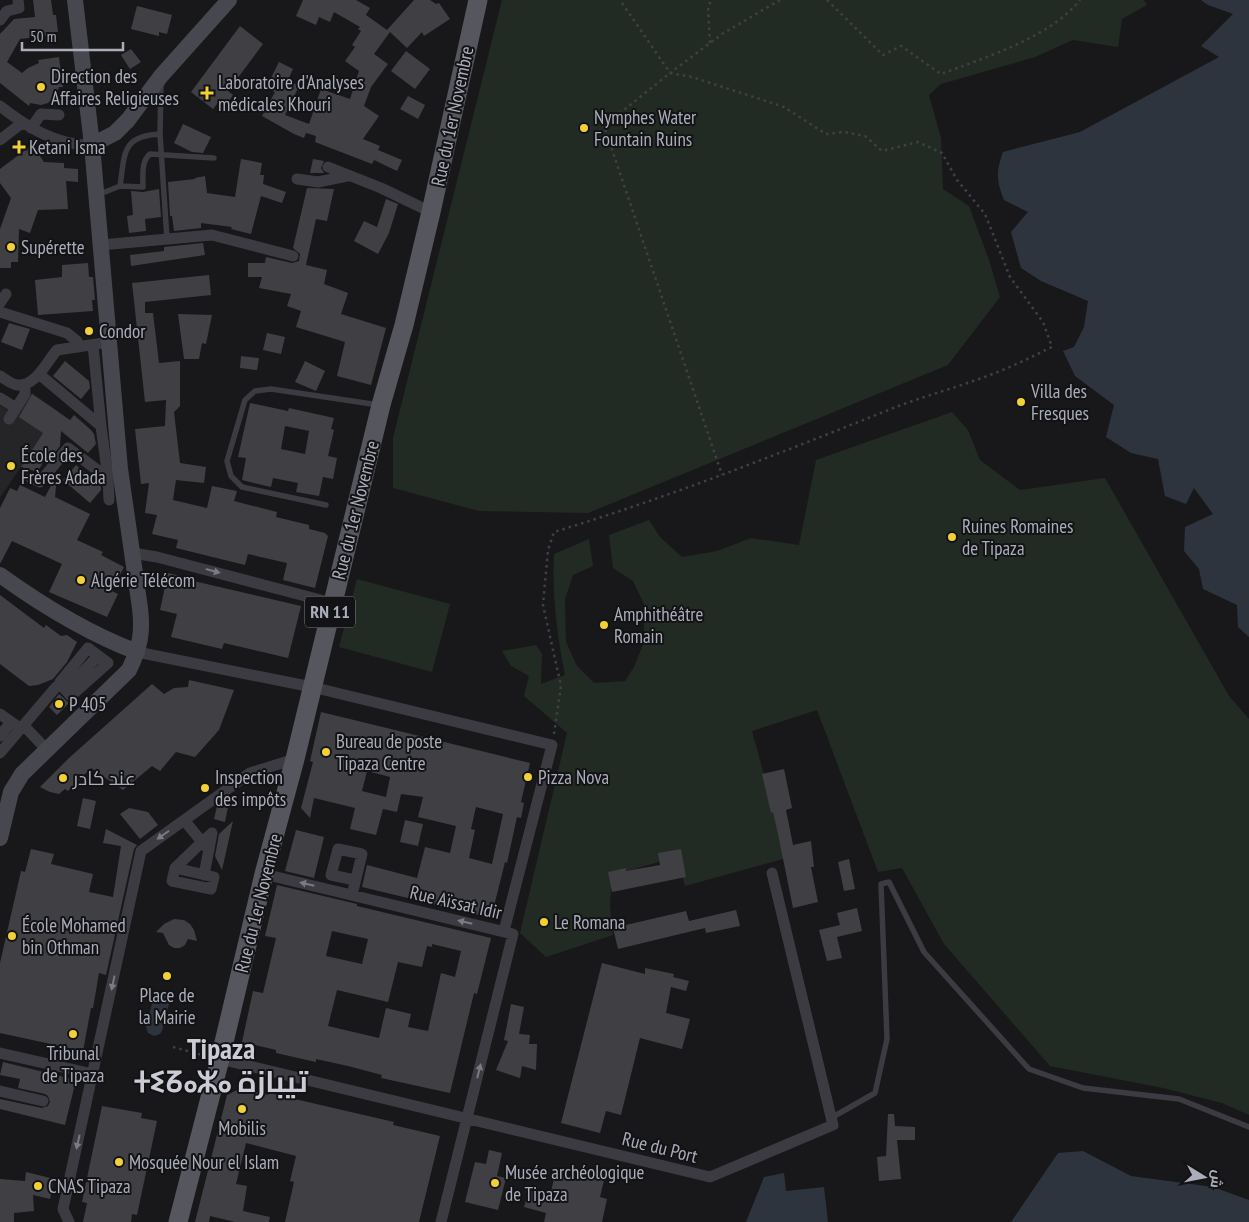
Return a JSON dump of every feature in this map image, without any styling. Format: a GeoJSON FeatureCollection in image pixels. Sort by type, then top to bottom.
{"type":"FeatureCollection","features":[{"type":"Feature","properties":{"kind":"main road"},"geometry":{"type":"LineString","coordinates":[[0,838],[11,792],[22,774],[129,670],[137,652],[142,630],[120,469],[92,145],[74,0]]}},
{"type":"Feature","properties":{"kind":"main road"},"geometry":{"type":"LineString","coordinates":[[92,145],[115,133],[128,120],[161,76],[229,0]]}},
{"type":"Feature","properties":{"kind":"main road","name":"Rue du 1er Novembre"},"geometry":{"type":"LineString","coordinates":[[178,1222],[220,1059],[264,874],[295,759],[381,405],[404,325],[478,0]]}},
{"type":"Feature","properties":{"kind":"main road"},"geometry":{"type":"LineString","coordinates":[[0,575],[75,624],[137,652]]}},
{"type":"Feature","properties":{"kind":"street"},"geometry":{"type":"LineString","coordinates":[[0,20],[7,11],[19,8],[18,0]]}},
{"type":"Feature","properties":{"kind":"street"},"geometry":{"type":"LineString","coordinates":[[0,106],[26,126],[57,140],[77,145],[92,145]]}},
{"type":"Feature","properties":{"kind":"street"},"geometry":{"type":"LineString","coordinates":[[0,140],[26,126],[41,114],[59,115]]}},
{"type":"Feature","properties":{"kind":"street"},"geometry":{"type":"LineString","coordinates":[[328,168],[381,188],[431,212]]}},
{"type":"Feature","properties":{"kind":"street"},"geometry":{"type":"LineString","coordinates":[[297,179],[318,182],[347,176]]}},
{"type":"Feature","properties":{"kind":"street"},"geometry":{"type":"LineString","coordinates":[[101,245],[212,235],[293,256]]}},
{"type":"Feature","properties":{"kind":"street"},"geometry":{"type":"LineString","coordinates":[[0,312],[67,333],[77,341],[79,347]]}},
{"type":"Feature","properties":{"kind":"street"},"geometry":{"type":"LineString","coordinates":[[0,376],[15,384],[25,384],[39,374],[58,350],[110,342]]}},
{"type":"Feature","properties":{"kind":"street"},"geometry":{"type":"LineString","coordinates":[[93,345],[108,478],[108,500]]}},
{"type":"Feature","properties":{"kind":"street"},"geometry":{"type":"LineString","coordinates":[[39,374],[101,426]]}},
{"type":"Feature","properties":{"kind":"street"},"geometry":{"type":"LineString","coordinates":[[9,419],[25,394],[25,384]]}},
{"type":"Feature","properties":{"kind":"street"},"geometry":{"type":"LineString","coordinates":[[0,398],[16,408]]}},
{"type":"Feature","properties":{"kind":"street"},"geometry":{"type":"LineString","coordinates":[[31,478],[40,482],[68,448],[108,478]]}},
{"type":"Feature","properties":{"kind":"street"},"geometry":{"type":"LineString","coordinates":[[132,553],[157,557],[332,603]]}},
{"type":"Feature","properties":{"kind":"street"},"geometry":{"type":"LineString","coordinates":[[137,652],[312,687],[552,745],[504,931]]}},
{"type":"Feature","properties":{"kind":"street"},"geometry":{"type":"LineString","coordinates":[[0,736],[7,719],[56,687],[72,684],[98,656]]}},
{"type":"Feature","properties":{"kind":"street"},"geometry":{"type":"LineString","coordinates":[[7,719],[27,729],[46,749]]}},
{"type":"Feature","properties":{"kind":"street"},"geometry":{"type":"LineString","coordinates":[[0,753],[7,719]]}},
{"type":"Feature","properties":{"kind":"street"},"geometry":{"type":"LineString","coordinates":[[69,1222],[63,1209],[141,851],[250,773],[295,759]]}},
{"type":"Feature","properties":{"kind":"street"},"geometry":{"type":"LineString","coordinates":[[184,820],[206,846],[204,874]]}},
{"type":"Feature","properties":{"kind":"street"},"geometry":{"type":"LineString","coordinates":[[175,868],[214,877],[211,890],[172,881],[175,868],[206,846]]}},
{"type":"Feature","properties":{"kind":"street"},"geometry":{"type":"LineString","coordinates":[[772,873],[831,1118]]}},
{"type":"Feature","properties":{"kind":"street","name":"Rue Aïssat Idir"},"geometry":{"type":"LineString","coordinates":[[264,874],[513,934],[468,1118]]}},
{"type":"Feature","properties":{"kind":"street"},"geometry":{"type":"LineString","coordinates":[[352,895],[355,880]]}},
{"type":"Feature","properties":{"kind":"street"},"geometry":{"type":"LineString","coordinates":[[0,1052],[93,1074]]}},
{"type":"Feature","properties":{"kind":"street","name":"Rue du Port"},"geometry":{"type":"LineString","coordinates":[[220,1059],[710,1177],[833,1125],[831,1118]]}},
{"type":"Feature","properties":{"kind":"street"},"geometry":{"type":"LineString","coordinates":[[0,1091],[43,1101]]}},
{"type":"Feature","properties":{"kind":"street"},"geometry":{"type":"LineString","coordinates":[[441,1222],[468,1118]]}},
{"type":"Feature","properties":{"kind":"lane"},"geometry":{"type":"LineString","coordinates":[[161,76],[160,134],[167,239]]}},
{"type":"Feature","properties":{"kind":"lane"},"geometry":{"type":"LineString","coordinates":[[120,186],[125,155],[132,141],[144,135],[160,134]]}},
{"type":"Feature","properties":{"kind":"lane"},"geometry":{"type":"LineString","coordinates":[[96,192],[105,192],[120,186],[143,187],[146,157],[154,153],[214,158]]}},
{"type":"Feature","properties":{"kind":"lane"},"geometry":{"type":"LineString","coordinates":[[326,505],[242,487],[231,476],[227,462],[244,400],[255,391],[271,389],[381,405]]}},
{"type":"Feature","properties":{"kind":"lane"},"geometry":{"type":"LineString","coordinates":[[831,1118],[875,1093],[887,1039],[881,884],[889,882],[924,952],[1029,1069],[1083,1088],[1179,1099],[1249,1127]]}},
{"type":"Feature","properties":{"kind":"path"},"geometry":{"type":"LineString","coordinates":[[710,43],[708,8],[711,0]]}},
{"type":"Feature","properties":{"kind":"path"},"geometry":{"type":"LineString","coordinates":[[722,475],[604,126],[722,34],[780,0]]}},
{"type":"Feature","properties":{"kind":"path"},"geometry":{"type":"LineString","coordinates":[[827,0],[883,55],[901,46],[941,74],[1004,51],[1053,24],[1080,0]]}},
{"type":"Feature","properties":{"kind":"path"},"geometry":{"type":"LineString","coordinates":[[552,745],[561,686],[543,605],[548,550],[554,532],[618,513],[722,475],[900,406],[1000,371],[1052,347],[1043,322],[1010,277],[985,214],[957,180],[942,153],[918,142],[882,150],[865,136],[844,132],[826,134],[784,107],[692,77],[670,73],[622,3]]}},
{"type":"Feature","properties":{"kind":"path"},"geometry":{"type":"LineString","coordinates":[[173,1047],[220,1059]]}},
{"type":"Feature","properties":{"kind":"shaded area"},"geometry":{"type":"Polygon","coordinates":[[[502,0],[1144,0],[1147,5],[1122,19],[1118,47],[1073,40],[1035,57],[941,84],[929,95],[941,138],[943,189],[969,206],[989,260],[1000,297],[948,365],[588,513],[479,511],[393,488],[393,438],[502,0]]]}},
{"type":"Feature","properties":{"kind":"shaded area"},"geometry":{"type":"Polygon","coordinates":[[[1201,0],[1249,0],[1249,637],[1238,627],[1237,605],[1203,589],[1199,569],[1184,551],[1185,527],[1213,514],[1194,488],[1186,504],[1165,496],[1158,459],[1131,453],[1106,437],[1114,405],[1075,376],[1063,351],[1074,347],[1084,327],[1088,301],[1041,281],[1021,268],[1011,232],[1028,212],[1004,200],[999,187],[998,176],[1003,152],[1080,132],[1219,57],[1201,46],[1233,14],[1208,5],[1201,0]]]}},
{"type":"Feature","properties":{"kind":"shaded area","name":"École des Frères Adada"},"geometry":{"type":"Polygon","coordinates":[[[32,393],[58,411],[0,498],[0,405],[17,416],[32,393]]]}},
{"type":"Feature","properties":{"kind":"shaded area"},"geometry":{"type":"Polygon","coordinates":[[[952,412],[968,430],[980,460],[1020,490],[1105,478],[1229,696],[1249,719],[1249,1115],[1222,1103],[1163,1088],[1050,1066],[944,944],[902,868],[878,872],[817,710],[752,731],[787,858],[685,886],[677,857],[612,875],[610,906],[613,935],[546,957],[520,933],[567,733],[524,696],[529,676],[511,666],[502,651],[536,645],[542,654],[541,684],[565,675],[556,615],[554,554],[589,539],[593,566],[573,575],[565,600],[566,642],[577,666],[594,683],[625,681],[634,667],[644,642],[644,604],[633,581],[613,568],[609,535],[649,520],[660,537],[682,557],[717,551],[751,538],[799,545],[816,460],[952,412]]]}},
{"type":"Feature","properties":{"kind":"shaded area"},"geometry":{"type":"Polygon","coordinates":[[[357,579],[450,604],[432,672],[339,647],[357,579]]]}},
{"type":"Feature","properties":{"kind":"shaded area"},"geometry":{"type":"Polygon","coordinates":[[[158,993],[166,994],[170,1000],[162,1031],[154,1036],[148,1033],[146,1027],[154,996],[158,993]]]}},
{"type":"Feature","properties":{"kind":"shaded area"},"geometry":{"type":"Polygon","coordinates":[[[1083,1151],[1131,1176],[1213,1187],[1249,1200],[1249,1222],[1011,1222],[1058,1153],[1083,1151]]]}},
{"type":"Feature","properties":{"kind":"shaded area"},"geometry":{"type":"Polygon","coordinates":[[[784,1173],[786,1191],[824,1187],[828,1222],[746,1222],[764,1177],[784,1173]]]}},
{"type":"Feature","properties":{"kind":"building"},"geometry":{"type":"Polygon","coordinates":[[[33,0],[51,0],[53,15],[56,15],[58,32],[54,32],[55,35],[20,39],[7,62],[22,73],[39,63],[38,60],[59,57],[63,87],[59,87],[56,96],[48,103],[41,105],[30,103],[29,106],[0,83],[0,34],[14,19],[35,17],[33,0]]]}},
{"type":"Feature","properties":{"kind":"building"},"geometry":{"type":"Polygon","coordinates":[[[303,0],[356,0],[370,8],[366,15],[387,30],[414,0],[430,0],[436,4],[439,3],[450,19],[424,36],[422,32],[407,48],[390,32],[374,54],[388,64],[371,87],[364,106],[379,116],[363,139],[380,146],[378,150],[402,160],[397,171],[374,160],[372,164],[315,142],[316,136],[306,133],[304,138],[294,134],[262,116],[275,92],[266,88],[279,62],[293,69],[288,80],[299,86],[285,115],[309,124],[321,89],[350,99],[359,71],[345,61],[355,47],[352,45],[361,31],[358,29],[360,27],[334,12],[330,22],[319,17],[316,25],[296,16],[303,0]]]}},
{"type":"Feature","properties":{"kind":"building"},"geometry":{"type":"Polygon","coordinates":[[[137,6],[172,15],[167,34],[159,32],[159,36],[131,29],[137,6]]]}},
{"type":"Feature","properties":{"kind":"building"},"geometry":{"type":"Polygon","coordinates":[[[240,26],[263,44],[228,91],[233,95],[227,104],[221,99],[213,109],[191,92],[240,26]]]}},
{"type":"Feature","properties":{"kind":"building"},"geometry":{"type":"Polygon","coordinates":[[[131,49],[141,62],[130,69],[121,55],[131,49]]]}},
{"type":"Feature","properties":{"kind":"building"},"geometry":{"type":"Polygon","coordinates":[[[406,51],[430,69],[415,89],[391,71],[406,51]]]}},
{"type":"Feature","properties":{"kind":"building"},"geometry":{"type":"Polygon","coordinates":[[[408,96],[425,105],[418,119],[400,109],[408,96]]]}},
{"type":"Feature","properties":{"kind":"building"},"geometry":{"type":"Polygon","coordinates":[[[183,124],[211,137],[203,153],[192,152],[174,143],[183,124]]]}},
{"type":"Feature","properties":{"kind":"building"},"geometry":{"type":"Polygon","coordinates":[[[32,145],[44,162],[64,163],[64,168],[78,169],[78,182],[66,181],[68,209],[38,210],[30,233],[19,229],[18,262],[11,262],[11,268],[0,268],[0,229],[11,198],[0,183],[0,169],[32,145]]]}},
{"type":"Feature","properties":{"kind":"building"},"geometry":{"type":"Polygon","coordinates":[[[241,159],[262,163],[260,175],[264,175],[263,184],[286,192],[282,203],[261,196],[251,234],[231,229],[232,227],[201,223],[201,228],[174,231],[172,216],[170,216],[168,182],[205,176],[207,193],[235,197],[241,159]]]}},
{"type":"Feature","properties":{"kind":"building"},"geometry":{"type":"Polygon","coordinates":[[[313,159],[324,161],[321,168],[324,173],[310,173],[313,159]]]}},
{"type":"Feature","properties":{"kind":"building"},"geometry":{"type":"Polygon","coordinates":[[[307,188],[334,189],[327,221],[316,219],[306,265],[327,270],[324,284],[348,293],[341,314],[386,328],[371,385],[337,376],[345,342],[296,327],[301,311],[287,306],[291,294],[259,288],[262,277],[248,277],[248,263],[265,263],[266,257],[292,263],[299,261],[300,254],[293,248],[307,188]]]}},
{"type":"Feature","properties":{"kind":"building"},"geometry":{"type":"Polygon","coordinates":[[[159,189],[161,217],[145,219],[146,231],[129,233],[127,216],[133,215],[131,191],[143,192],[159,189]]]}},
{"type":"Feature","properties":{"kind":"building"},"geometry":{"type":"Polygon","coordinates":[[[386,199],[398,204],[389,233],[378,254],[354,241],[364,221],[377,227],[386,199]]]}},
{"type":"Feature","properties":{"kind":"building"},"geometry":{"type":"Polygon","coordinates":[[[203,243],[205,255],[131,266],[130,255],[164,251],[164,247],[203,243]]]}},
{"type":"Feature","properties":{"kind":"building"},"geometry":{"type":"Polygon","coordinates":[[[88,263],[89,277],[93,277],[95,300],[92,300],[93,311],[38,315],[35,280],[62,277],[62,265],[88,263]]]}},
{"type":"Feature","properties":{"kind":"building"},"geometry":{"type":"Polygon","coordinates":[[[209,275],[211,295],[145,302],[145,313],[153,313],[159,363],[180,361],[180,406],[174,412],[180,463],[206,467],[204,483],[176,480],[173,500],[207,508],[212,486],[237,491],[234,501],[277,512],[276,517],[309,525],[309,529],[325,533],[328,536],[315,588],[283,580],[287,563],[248,554],[245,565],[176,548],[178,540],[152,534],[157,515],[145,513],[149,483],[141,484],[135,429],[165,426],[166,400],[145,402],[132,283],[209,275]]]}},
{"type":"Feature","properties":{"kind":"building"},"geometry":{"type":"Polygon","coordinates":[[[178,314],[212,315],[206,344],[202,343],[199,359],[184,359],[178,314]]]}},
{"type":"Feature","properties":{"kind":"building"},"geometry":{"type":"Polygon","coordinates":[[[9,323],[30,329],[22,350],[1,342],[9,323]]]}},
{"type":"Feature","properties":{"kind":"building"},"geometry":{"type":"Polygon","coordinates":[[[267,333],[285,337],[281,354],[263,350],[267,333]]]}},
{"type":"Feature","properties":{"kind":"building"},"geometry":{"type":"Polygon","coordinates":[[[241,356],[259,358],[257,370],[240,368],[241,356]]]}},
{"type":"Feature","properties":{"kind":"building"},"geometry":{"type":"Polygon","coordinates":[[[65,361],[89,381],[90,388],[81,399],[53,376],[65,361]]]}},
{"type":"Feature","properties":{"kind":"building"},"geometry":{"type":"Polygon","coordinates":[[[305,361],[325,371],[316,391],[295,382],[305,361]]]}},
{"type":"Feature","properties":{"kind":"building"},"geometry":{"type":"Polygon","coordinates":[[[32,394],[70,420],[74,415],[91,430],[96,444],[88,453],[61,431],[60,446],[53,455],[47,454],[38,472],[21,467],[43,433],[19,417],[32,394]]]}},
{"type":"Feature","properties":{"kind":"building"},"geometry":{"type":"Polygon","coordinates":[[[250,403],[288,411],[289,408],[334,418],[331,429],[334,430],[328,456],[337,458],[333,479],[323,477],[319,496],[296,492],[298,483],[273,478],[271,487],[242,480],[246,458],[238,457],[250,403]],[[285,426],[281,449],[305,454],[309,431],[285,426]]]}},
{"type":"Feature","properties":{"kind":"building"},"geometry":{"type":"Polygon","coordinates":[[[76,465],[101,487],[101,490],[90,503],[63,480],[76,465]]]}},
{"type":"Feature","properties":{"kind":"building"},"geometry":{"type":"Polygon","coordinates":[[[56,476],[55,497],[90,514],[77,540],[103,552],[101,555],[124,567],[112,591],[118,594],[107,617],[49,592],[62,564],[12,541],[0,564],[0,508],[10,488],[17,491],[20,485],[45,497],[56,476]]]}},
{"type":"Feature","properties":{"kind":"building"},"geometry":{"type":"Polygon","coordinates":[[[168,573],[185,577],[185,579],[301,606],[288,658],[224,643],[222,649],[171,637],[177,614],[160,610],[168,573]]]}},
{"type":"Feature","properties":{"kind":"building"},"geometry":{"type":"Polygon","coordinates":[[[0,595],[44,628],[46,625],[61,636],[67,635],[77,642],[67,662],[53,679],[38,685],[29,686],[0,664],[0,595]]]}},
{"type":"Feature","properties":{"kind":"building"},"geometry":{"type":"Polygon","coordinates":[[[189,680],[234,690],[219,730],[195,757],[176,752],[160,771],[152,766],[123,790],[91,768],[68,791],[65,789],[59,794],[40,787],[69,758],[152,684],[164,694],[174,688],[188,687],[189,680]]]}},
{"type":"Feature","properties":{"kind":"building","name":"P 405"},"geometry":{"type":"Polygon","coordinates":[[[59,694],[69,703],[57,715],[49,707],[59,694]]]}},
{"type":"Feature","properties":{"kind":"building"},"geometry":{"type":"Polygon","coordinates":[[[321,712],[530,763],[521,802],[524,803],[521,818],[517,817],[507,863],[505,862],[491,918],[362,887],[367,865],[417,878],[425,847],[450,853],[456,826],[418,817],[423,797],[401,794],[397,812],[383,809],[376,835],[350,829],[355,808],[314,798],[310,818],[301,808],[313,762],[310,761],[321,712]],[[367,771],[362,791],[386,797],[390,777],[367,771]],[[476,807],[471,829],[475,830],[469,858],[492,864],[503,814],[476,807]]]}},
{"type":"Feature","properties":{"kind":"building"},"geometry":{"type":"Polygon","coordinates":[[[784,769],[792,808],[786,810],[793,845],[811,841],[814,867],[811,867],[818,902],[793,908],[773,812],[771,813],[762,774],[784,769]]]}},
{"type":"Feature","properties":{"kind":"building"},"geometry":{"type":"Polygon","coordinates":[[[83,798],[96,801],[90,829],[77,826],[83,798]]]}},
{"type":"Feature","properties":{"kind":"building"},"geometry":{"type":"Polygon","coordinates":[[[224,801],[229,802],[225,822],[214,819],[217,806],[224,801]]]}},
{"type":"Feature","properties":{"kind":"building"},"geometry":{"type":"Polygon","coordinates":[[[129,808],[148,812],[158,825],[140,839],[120,814],[129,808]]]}},
{"type":"Feature","properties":{"kind":"building"},"geometry":{"type":"Polygon","coordinates":[[[405,820],[423,824],[418,846],[400,842],[405,820]]]}},
{"type":"Feature","properties":{"kind":"building"},"geometry":{"type":"Polygon","coordinates":[[[233,821],[222,870],[215,856],[219,834],[233,821]]]}},
{"type":"Feature","properties":{"kind":"building"},"geometry":{"type":"Polygon","coordinates":[[[106,829],[137,845],[134,849],[106,975],[99,973],[83,1051],[0,1033],[0,963],[21,871],[25,872],[31,849],[54,854],[51,864],[93,874],[89,892],[113,897],[121,846],[103,843],[106,829]]]}},
{"type":"Feature","properties":{"kind":"building"},"geometry":{"type":"Polygon","coordinates":[[[296,830],[324,837],[314,878],[285,871],[296,830]]]}},
{"type":"Feature","properties":{"kind":"building"},"geometry":{"type":"Polygon","coordinates":[[[681,849],[686,877],[612,892],[608,872],[626,868],[626,871],[660,865],[658,853],[681,849]]]}},
{"type":"Feature","properties":{"kind":"building"},"geometry":{"type":"Polygon","coordinates":[[[849,859],[855,889],[844,891],[838,862],[849,859]]]}},
{"type":"Feature","properties":{"kind":"building"},"geometry":{"type":"Polygon","coordinates":[[[277,885],[491,938],[477,994],[474,993],[450,1093],[381,1078],[382,1075],[348,1066],[316,1059],[316,1062],[276,1053],[276,1050],[242,1042],[253,991],[263,993],[276,938],[265,936],[277,885]],[[332,931],[326,956],[362,964],[368,939],[332,931]],[[432,944],[432,947],[427,946],[422,967],[398,962],[388,1002],[337,990],[328,1026],[379,1038],[386,1008],[411,1014],[408,1027],[428,1031],[441,973],[455,977],[461,951],[432,944]]]}},
{"type":"Feature","properties":{"kind":"building"},"geometry":{"type":"Polygon","coordinates":[[[857,908],[862,931],[837,937],[842,958],[827,961],[819,930],[840,925],[837,913],[857,908]]]}},
{"type":"Feature","properties":{"kind":"building"},"geometry":{"type":"Polygon","coordinates":[[[736,910],[740,926],[706,933],[705,928],[618,949],[613,928],[686,911],[689,921],[736,910]]]}},
{"type":"Feature","properties":{"kind":"building"},"geometry":{"type":"Polygon","coordinates":[[[174,919],[184,920],[190,924],[197,941],[188,939],[185,945],[180,948],[174,948],[169,945],[163,933],[156,932],[164,924],[174,919]]]}},
{"type":"Feature","properties":{"kind":"building"},"geometry":{"type":"Polygon","coordinates":[[[602,963],[645,974],[645,968],[674,974],[673,977],[689,981],[686,991],[671,987],[666,1013],[690,1019],[682,1049],[640,1038],[621,1115],[606,1111],[600,1133],[561,1123],[602,963]]]}},
{"type":"Feature","properties":{"kind":"building"},"geometry":{"type":"Polygon","coordinates":[[[511,1004],[524,1007],[519,1034],[530,1035],[529,1044],[537,1044],[536,1070],[522,1066],[520,1078],[496,1070],[508,1041],[504,1040],[511,1004]]]}},
{"type":"Feature","properties":{"kind":"building"},"geometry":{"type":"Polygon","coordinates":[[[3,1062],[76,1080],[65,1125],[0,1109],[0,1099],[42,1108],[48,1106],[50,1102],[45,1094],[18,1088],[20,1079],[0,1075],[3,1062]]]}},
{"type":"Feature","properties":{"kind":"building"},"geometry":{"type":"Polygon","coordinates":[[[241,1088],[394,1122],[393,1125],[440,1136],[419,1222],[285,1222],[294,1182],[290,1181],[296,1156],[246,1143],[236,1184],[247,1186],[243,1211],[270,1217],[269,1222],[235,1222],[210,1216],[209,1222],[195,1222],[227,1095],[241,1088]]]}},
{"type":"Feature","properties":{"kind":"building","name":"Mosquée Nour el Islam"},"geometry":{"type":"Polygon","coordinates":[[[102,1106],[142,1113],[141,1118],[157,1121],[137,1215],[132,1214],[131,1222],[83,1222],[87,1203],[82,1202],[102,1106]]]}},
{"type":"Feature","properties":{"kind":"building"},"geometry":{"type":"Polygon","coordinates":[[[888,1114],[894,1114],[895,1126],[915,1127],[915,1140],[897,1140],[901,1179],[879,1181],[877,1157],[886,1156],[888,1114]]]}},
{"type":"Feature","properties":{"kind":"building","name":"Musée archéologique de Tipaza"},"geometry":{"type":"Polygon","coordinates":[[[489,1150],[502,1153],[497,1176],[506,1178],[498,1210],[465,1202],[475,1162],[486,1164],[489,1150]]]}},
{"type":"Feature","properties":{"kind":"building"},"geometry":{"type":"Polygon","coordinates":[[[26,1172],[54,1179],[50,1199],[33,1195],[34,1211],[14,1213],[14,1222],[0,1222],[0,1179],[25,1181],[26,1172]]]}},
{"type":"Feature","properties":{"kind":"building"},"geometry":{"type":"Polygon","coordinates":[[[588,1172],[605,1176],[600,1197],[607,1199],[602,1222],[544,1222],[546,1213],[524,1207],[529,1190],[550,1196],[555,1174],[586,1181],[588,1172]]]}},
{"type":"Feature","properties":{"kind":"place","name":"Direction des Affaires Religieuses"},"geometry":{"type":"Point","coordinates":[41,87]}},
{"type":"Feature","properties":{"kind":"place","name":"Laboratoire d'Analyses médicales Khouri"},"geometry":{"type":"Point","coordinates":[207,93]}},
{"type":"Feature","properties":{"kind":"place","name":"Nymphes Water Fountain Ruins"},"geometry":{"type":"Point","coordinates":[584,128]}},
{"type":"Feature","properties":{"kind":"place","name":"Ketani Isma"},"geometry":{"type":"Point","coordinates":[19,147]}},
{"type":"Feature","properties":{"kind":"place","name":"Supérette"},"geometry":{"type":"Point","coordinates":[11,247]}},
{"type":"Feature","properties":{"kind":"place","name":"Condor"},"geometry":{"type":"Point","coordinates":[89,331]}},
{"type":"Feature","properties":{"kind":"place","name":"Villa des Fresques"},"geometry":{"type":"Point","coordinates":[1021,402]}},
{"type":"Feature","properties":{"kind":"place","name":"École des Frères Adada"},"geometry":{"type":"Point","coordinates":[11,466]}},
{"type":"Feature","properties":{"kind":"place","name":"Ruines Romaines de Tipaza"},"geometry":{"type":"Point","coordinates":[952,537]}},
{"type":"Feature","properties":{"kind":"place","name":"Algérie Télécom"},"geometry":{"type":"Point","coordinates":[81,580]}},
{"type":"Feature","properties":{"kind":"place","name":"Amphithéâtre Romain"},"geometry":{"type":"Point","coordinates":[604,625]}},
{"type":"Feature","properties":{"kind":"place","name":"P 405"},"geometry":{"type":"Point","coordinates":[59,704]}},
{"type":"Feature","properties":{"kind":"place","name":"Bureau de poste Tipaza Centre"},"geometry":{"type":"Point","coordinates":[326,752]}},
{"type":"Feature","properties":{"kind":"place","name":"Pizza Nova"},"geometry":{"type":"Point","coordinates":[528,777]}},
{"type":"Feature","properties":{"kind":"place","name":"عند كادر"},"geometry":{"type":"Point","coordinates":[63,778]}},
{"type":"Feature","properties":{"kind":"place","name":"Inspection des impôts"},"geometry":{"type":"Point","coordinates":[205,788]}},
{"type":"Feature","properties":{"kind":"place","name":"Le Romana"},"geometry":{"type":"Point","coordinates":[544,922]}},
{"type":"Feature","properties":{"kind":"place","name":"École Mohamed bin Othman"},"geometry":{"type":"Point","coordinates":[12,936]}},
{"type":"Feature","properties":{"kind":"place","name":"Place de la Mairie"},"geometry":{"type":"Point","coordinates":[167,976]}},
{"type":"Feature","properties":{"kind":"place","name":"Tribunal de Tipaza"},"geometry":{"type":"Point","coordinates":[73,1034]}},
{"type":"Feature","properties":{"kind":"place","name":"Mobilis"},"geometry":{"type":"Point","coordinates":[242,1109]}},
{"type":"Feature","properties":{"kind":"place","name":"Mosquée Nour el Islam"},"geometry":{"type":"Point","coordinates":[119,1162]}},
{"type":"Feature","properties":{"kind":"place","name":"Musée archéologique de Tipaza"},"geometry":{"type":"Point","coordinates":[495,1183]}},
{"type":"Feature","properties":{"kind":"place","name":"CNAS Tipaza"},"geometry":{"type":"Point","coordinates":[38,1186]}},
{"type":"Feature","properties":{"kind":"district","name":"Tipaza ⵜⵉⵒⴰⵣⴰ تيبازة"},"geometry":{"type":"Point","coordinates":[221,1066]}}]}
